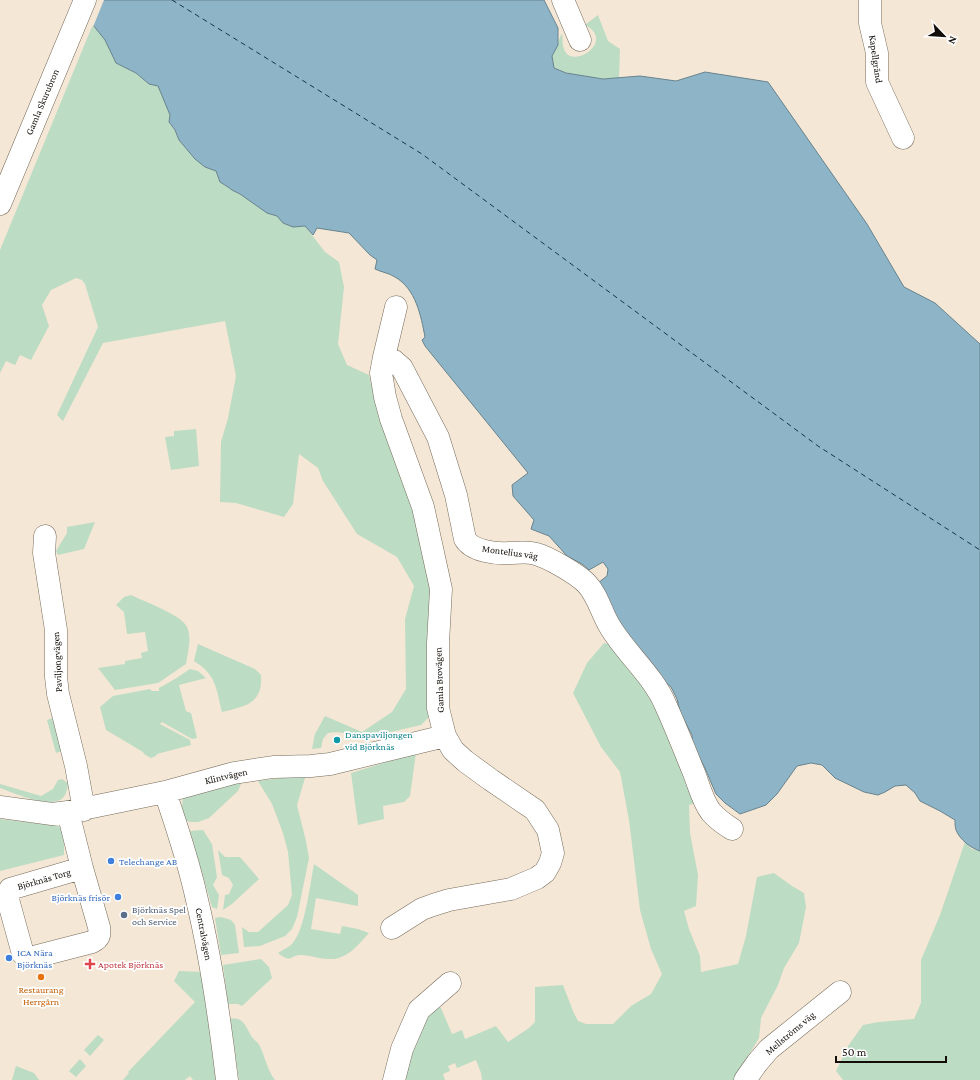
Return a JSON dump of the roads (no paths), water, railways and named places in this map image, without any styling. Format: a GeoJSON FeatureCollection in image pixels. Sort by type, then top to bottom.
{"type":"FeatureCollection","features":[{"type":"Feature","properties":{"kind":"street","name":"Gamla Skurubron"},"geometry":{"type":"LineString","coordinates":[[0,204],[85,0]]}},
{"type":"Feature","properties":{"kind":"street"},"geometry":{"type":"LineString","coordinates":[[563,0],[580,40]]}},
{"type":"Feature","properties":{"kind":"street","name":"Kapellgränd"},"geometry":{"type":"LineString","coordinates":[[870,0],[870,23],[877,53],[877,82],[903,138]]}},
{"type":"Feature","properties":{"kind":"street","name":"Gamla Brovägen"},"geometry":{"type":"LineString","coordinates":[[392,928],[422,909],[433,905],[449,900],[504,891],[538,878],[550,864],[552,853],[548,830],[535,810],[465,761],[453,750],[445,736],[438,708],[438,643],[441,589],[423,507],[391,419],[381,373],[396,307]]}},
{"type":"Feature","properties":{"kind":"street","name":"Montelius väg"},"geometry":{"type":"LineString","coordinates":[[384,357],[394,361],[402,368],[438,437],[453,484],[465,539],[467,542],[471,546],[488,551],[507,554],[536,554],[584,581],[590,587],[596,596],[609,625],[627,652],[651,680],[666,706],[710,811],[720,822],[732,829]]}},
{"type":"Feature","properties":{"kind":"street","name":"Paviljongvägen"},"geometry":{"type":"LineString","coordinates":[[45,536],[44,553],[56,630],[56,677],[58,694],[76,766],[76,811]]}},
{"type":"Feature","properties":{"kind":"street","name":"Klintvägen"},"geometry":{"type":"LineString","coordinates":[[2,805],[52,814],[76,811],[165,792],[234,773],[272,767],[330,764],[445,736]]}},
{"type":"Feature","properties":{"kind":"street","name":"Centralvägen"},"geometry":{"type":"LineString","coordinates":[[165,792],[197,899],[209,956],[227,1080]]}},
{"type":"Feature","properties":{"kind":"street","name":"Björknäs Torg"},"geometry":{"type":"LineString","coordinates":[[76,811],[82,868],[100,935],[98,939],[92,942],[30,958],[26,957],[23,954],[6,896],[10,889],[82,868]]}},
{"type":"Feature","properties":{"kind":"street"},"geometry":{"type":"LineString","coordinates":[[394,1080],[402,1049],[419,1010],[450,983]]}},
{"type":"Feature","properties":{"kind":"street","name":"Mellströms väg"},"geometry":{"type":"LineString","coordinates":[[745,1080],[756,1063],[769,1049],[840,992]]}},
{"type":"Feature","properties":{"kind":"water"},"geometry":{"type":"Polygon","coordinates":[[[73,0],[544,0],[558,28],[558,45],[552,56],[554,68],[566,73],[603,79],[640,76],[676,81],[705,72],[768,82],[867,224],[904,287],[935,303],[980,344],[980,851],[970,846],[960,837],[956,830],[955,820],[920,801],[915,793],[906,785],[895,786],[878,795],[864,792],[835,778],[822,765],[811,763],[797,766],[777,794],[766,805],[740,814],[725,803],[716,794],[704,766],[692,744],[692,735],[680,712],[677,699],[671,687],[656,675],[594,586],[607,576],[608,569],[603,562],[589,570],[582,564],[567,556],[549,536],[531,529],[534,520],[513,496],[512,485],[528,473],[425,346],[422,340],[425,337],[422,320],[413,296],[408,288],[390,274],[375,269],[377,260],[370,255],[349,233],[317,228],[313,235],[305,226],[293,227],[283,223],[277,216],[267,213],[220,182],[216,171],[205,167],[195,159],[179,140],[175,130],[169,122],[170,115],[158,86],[149,84],[136,73],[116,63],[105,40],[73,0]]]}},
{"type":"Feature","properties":{"kind":"place","name":"Danspaviljongen vid Björknäs"},"geometry":{"type":"Point","coordinates":[337,740]}},
{"type":"Feature","properties":{"kind":"place","name":"Telechange AB"},"geometry":{"type":"Point","coordinates":[111,861]}},
{"type":"Feature","properties":{"kind":"place","name":"Björknäs frisör"},"geometry":{"type":"Point","coordinates":[118,897]}},
{"type":"Feature","properties":{"kind":"place","name":"Björknäs Spel och Service"},"geometry":{"type":"Point","coordinates":[124,915]}},
{"type":"Feature","properties":{"kind":"place","name":"ICA Nära Björknäs"},"geometry":{"type":"Point","coordinates":[9,958]}},
{"type":"Feature","properties":{"kind":"place","name":"Apotek Björknäs"},"geometry":{"type":"Point","coordinates":[90,964]}},
{"type":"Feature","properties":{"kind":"place","name":"Restaurang Herrgårn"},"geometry":{"type":"Point","coordinates":[41,977]}}]}
